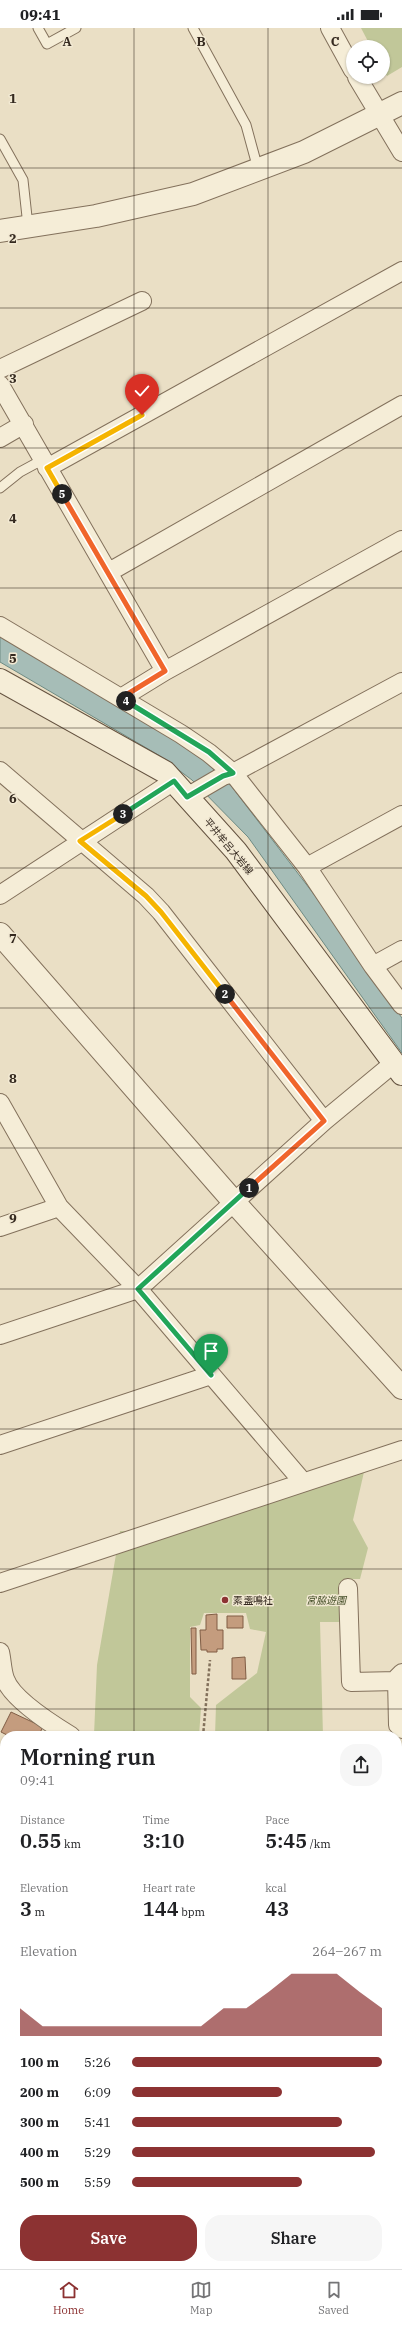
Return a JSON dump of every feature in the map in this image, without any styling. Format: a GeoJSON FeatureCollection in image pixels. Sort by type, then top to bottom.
{"type":"FeatureCollection","features":[{"type":"Feature","properties":{"kind":"street"},"geometry":{"type":"LineString","coordinates":[[330,28],[346,57]]}},
{"type":"Feature","properties":{"kind":"street"},"geometry":{"type":"LineString","coordinates":[[361,84],[402,152]]}},
{"type":"Feature","properties":{"kind":"street"},"geometry":{"type":"LineString","coordinates":[[0,231],[96,216],[193,194],[304,152],[402,103]]}},
{"type":"Feature","properties":{"kind":"street"},"geometry":{"type":"LineString","coordinates":[[45,464],[402,271]]}},
{"type":"Feature","properties":{"kind":"street"},"geometry":{"type":"LineString","coordinates":[[0,369],[142,301]]}},
{"type":"Feature","properties":{"kind":"street"},"geometry":{"type":"LineString","coordinates":[[0,385],[24,424],[45,464],[109,572],[165,671]]}},
{"type":"Feature","properties":{"kind":"street"},"geometry":{"type":"LineString","coordinates":[[109,572],[402,405]]}},
{"type":"Feature","properties":{"kind":"street"},"geometry":{"type":"LineString","coordinates":[[0,438],[24,424]]}},
{"type":"Feature","properties":{"kind":"street"},"geometry":{"type":"LineString","coordinates":[[121,698],[165,671],[402,540]]}},
{"type":"Feature","properties":{"kind":"street"},"geometry":{"type":"LineString","coordinates":[[0,626],[209,752],[307,866],[373,966],[402,1005]]}},
{"type":"Feature","properties":{"kind":"street","name":"平井牟呂大岩線"},"geometry":{"type":"LineString","coordinates":[[0,680],[165,772],[186,789],[236,851],[398,1068]]}},
{"type":"Feature","properties":{"kind":"street"},"geometry":{"type":"LineString","coordinates":[[0,895],[80,841],[186,789],[228,775],[402,682]]}},
{"type":"Feature","properties":{"kind":"street"},"geometry":{"type":"LineString","coordinates":[[0,771],[146,896],[161,912],[324,1121]]}},
{"type":"Feature","properties":{"kind":"street"},"geometry":{"type":"LineString","coordinates":[[307,866],[402,815]]}},
{"type":"Feature","properties":{"kind":"street"},"geometry":{"type":"LineString","coordinates":[[0,934],[234,1202],[402,1388]]}},
{"type":"Feature","properties":{"kind":"street"},"geometry":{"type":"LineString","coordinates":[[373,966],[402,950]]}},
{"type":"Feature","properties":{"kind":"street"},"geometry":{"type":"LineString","coordinates":[[0,1335],[138,1289],[324,1121],[398,1068]]}},
{"type":"Feature","properties":{"kind":"street"},"geometry":{"type":"LineString","coordinates":[[0,1103],[59,1207],[138,1289],[303,1482]]}},
{"type":"Feature","properties":{"kind":"street"},"geometry":{"type":"LineString","coordinates":[[0,1227],[59,1207]]}},
{"type":"Feature","properties":{"kind":"street"},"geometry":{"type":"LineString","coordinates":[[0,1445],[211,1375]]}},
{"type":"Feature","properties":{"kind":"street"},"geometry":{"type":"LineString","coordinates":[[0,1583],[402,1450]]}},
{"type":"Feature","properties":{"kind":"street"},"geometry":{"type":"LineString","coordinates":[[348,1588],[350,1682],[400,1677],[398,1725],[402,1729]]}},
{"type":"Feature","properties":{"kind":"street"},"geometry":{"type":"LineString","coordinates":[[1,1665],[6,1680],[15,1692],[37,1713],[64,1731]]}},
{"type":"Feature","properties":{"kind":"lane"},"geometry":{"type":"LineString","coordinates":[[38,28],[47,44],[76,28]]}},
{"type":"Feature","properties":{"kind":"lane"},"geometry":{"type":"LineString","coordinates":[[193,28],[246,125],[258,169]]}},
{"type":"Feature","properties":{"kind":"lane"},"geometry":{"type":"LineString","coordinates":[[0,139],[23,180],[28,226]]}},
{"type":"Feature","properties":{"kind":"lane"},"geometry":{"type":"LineString","coordinates":[[0,488],[20,472],[45,464]]}},
{"type":"Feature","properties":{"kind":"path"},"geometry":{"type":"LineString","coordinates":[[203,1731],[210,1660]]}},
{"type":"Feature","properties":{"kind":"green space"},"geometry":{"type":"Polygon","coordinates":[[[361,28],[402,28],[402,67],[390,74],[390,40],[367,40],[361,28]]]}},
{"type":"Feature","properties":{"kind":"green space","name":"素盞鳴社"},"geometry":{"type":"Polygon","coordinates":[[[352,1468],[364,1472],[353,1520],[368,1548],[360,1579],[343,1579],[343,1622],[320,1622],[323,1731],[215,1731],[216,1705],[257,1673],[266,1632],[250,1629],[246,1613],[204,1613],[200,1625],[190,1627],[190,1697],[201,1708],[199,1731],[94,1731],[97,1665],[120,1531],[131,1531],[352,1468]]]}},
{"type":"Feature","properties":{"kind":"water"},"geometry":{"type":"Polygon","coordinates":[[[0,635],[193,750],[232,787],[319,901],[402,1018],[402,1053],[248,837],[192,780],[160,756],[0,662],[0,635]]]}},
{"type":"Feature","properties":{"kind":"building"},"geometry":{"type":"Polygon","coordinates":[[[217,1614],[217,1630],[223,1630],[223,1649],[217,1649],[217,1652],[207,1652],[207,1650],[201,1650],[200,1630],[206,1630],[206,1615],[217,1614]]]}},
{"type":"Feature","properties":{"kind":"building"},"geometry":{"type":"Polygon","coordinates":[[[227,1616],[243,1616],[243,1628],[227,1628],[227,1616]]]}},
{"type":"Feature","properties":{"kind":"building"},"geometry":{"type":"Polygon","coordinates":[[[191,1628],[196,1628],[196,1674],[192,1674],[191,1628]]]}},
{"type":"Feature","properties":{"kind":"building"},"geometry":{"type":"Polygon","coordinates":[[[245,1657],[246,1679],[232,1679],[232,1658],[245,1657]]]}},
{"type":"Feature","properties":{"kind":"building"},"geometry":{"type":"Polygon","coordinates":[[[11,1712],[43,1727],[41,1731],[2,1731],[11,1712]]]}},
{"type":"Feature","properties":{"kind":"place","name":"素盞鳴社"},"geometry":{"type":"Point","coordinates":[225,1600]}},
{"type":"Feature","properties":{"kind":"route"},"geometry":{"type":"LineString","coordinates":[[142,415],[47,468],[109,572],[165,671],[121,698],[209,752],[233,773],[223,776],[187,797],[174,781],[80,841],[146,896],[161,912],[324,1121],[138,1289],[211,1375]]}},
{"type":"Feature","properties":{"kind":"park label","name":"宮脇遊園"},"geometry":{"type":"Point","coordinates":[326,1600]}}]}
